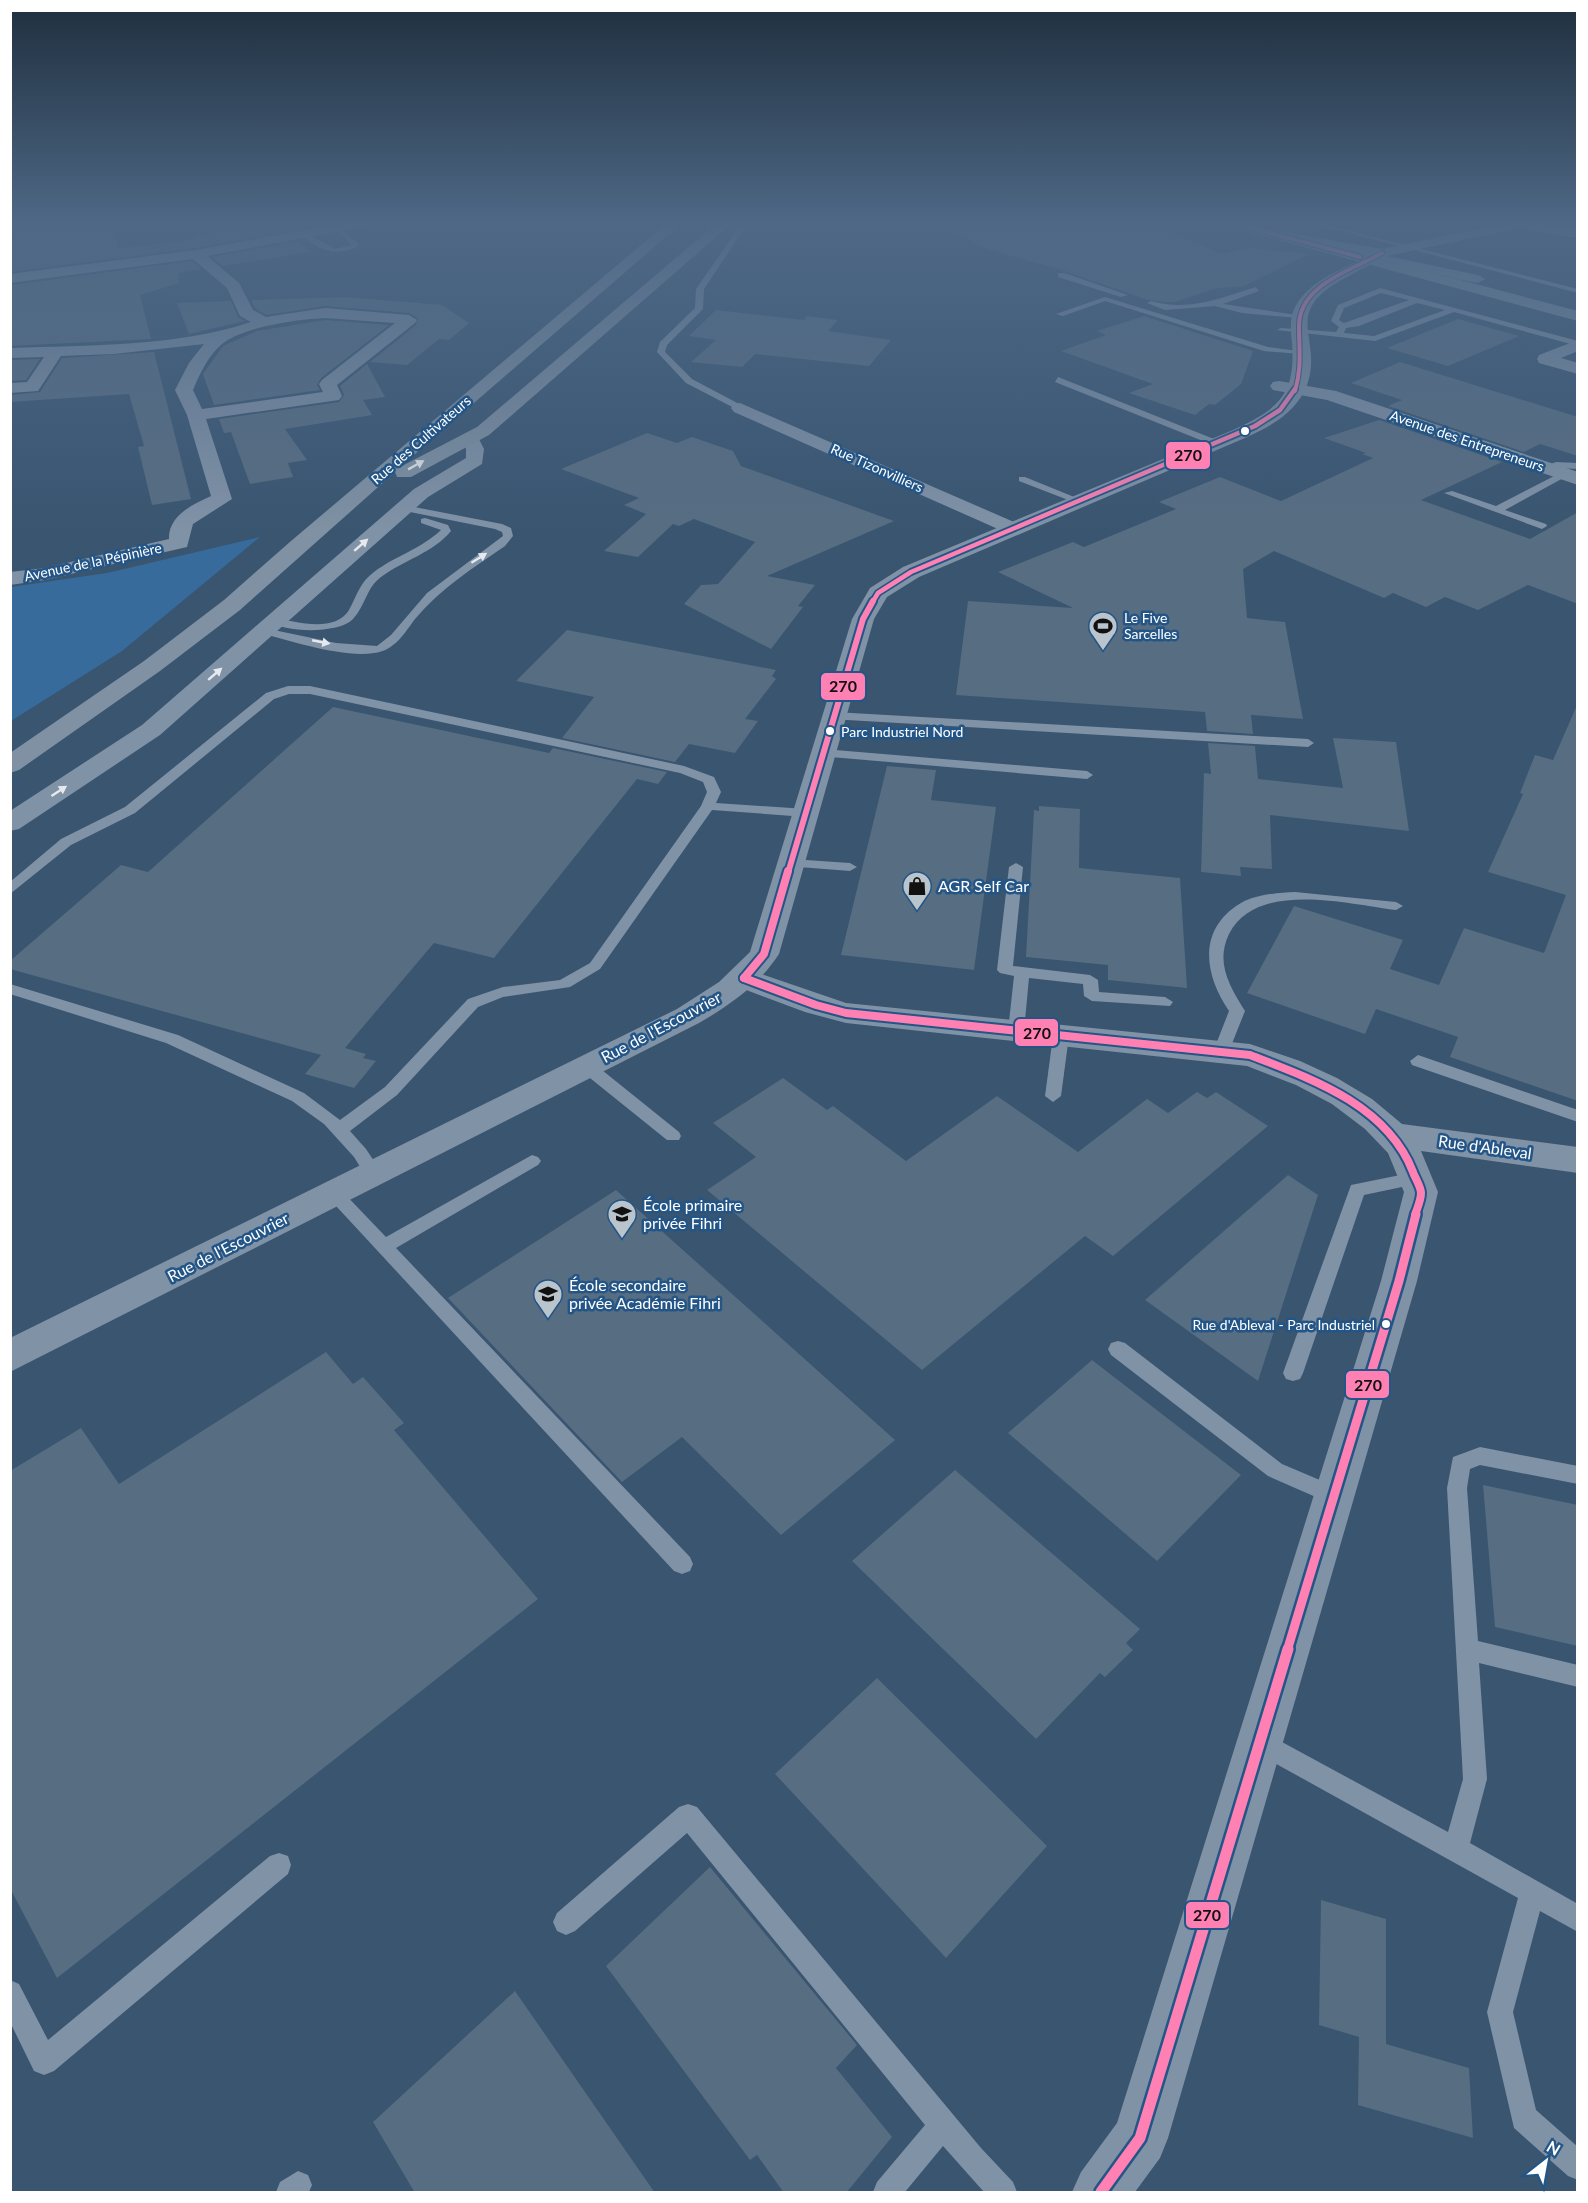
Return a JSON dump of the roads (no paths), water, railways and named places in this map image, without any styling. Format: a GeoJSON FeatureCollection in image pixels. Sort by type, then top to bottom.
{"type":"FeatureCollection","features":[{"type":"Feature","properties":{"kind":"main road"},"geometry":{"type":"LineString","coordinates":[[427,434],[546,326]]}},
{"type":"Feature","properties":{"kind":"main road","name":"Rue des Cultivateurs"},"geometry":{"type":"LineString","coordinates":[[10,765],[232,605],[298,545],[554,326]]}},
{"type":"Feature","properties":{"kind":"main road"},"geometry":{"type":"LineString","coordinates":[[298,545],[407,471],[483,431],[605,326]]}},
{"type":"Feature","properties":{"kind":"main road","name":"Rue des Cultivateurs"},"geometry":{"type":"LineString","coordinates":[[10,747],[123,671],[218,601],[277,564]]}},
{"type":"Feature","properties":{"kind":"street","name":"Avenue de la Pépinière"},"geometry":{"type":"LineString","coordinates":[[10,579],[45,574],[180,543],[178,537],[182,522],[196,511],[222,499],[196,415],[184,390],[194,366],[218,338],[252,326]]}},
{"type":"Feature","properties":{"kind":"street","name":"Avenue de la Pépinière"},"geometry":{"type":"LineString","coordinates":[[196,415],[333,396],[328,384],[402,326]]}},
{"type":"Feature","properties":{"kind":"street"},"geometry":{"type":"LineString","coordinates":[[1282,326],[1284,378],[1301,376],[1299,326]]}},
{"type":"Feature","properties":{"kind":"street"},"geometry":{"type":"LineString","coordinates":[[10,353],[218,338]]}},
{"type":"Feature","properties":{"kind":"street"},"geometry":{"type":"LineString","coordinates":[[1578,344],[1545,359],[1578,369]]}},
{"type":"Feature","properties":{"kind":"street"},"geometry":{"type":"LineString","coordinates":[[10,388],[32,387],[56,351]]}},
{"type":"Feature","properties":{"kind":"street","name":"Avenue des Entrepreneurs"},"geometry":{"type":"LineString","coordinates":[[1284,378],[1545,468],[1573,473]]}},
{"type":"Feature","properties":{"kind":"street","name":"Rue de l'Escouvrier"},"geometry":{"type":"LineString","coordinates":[[10,1356],[698,1011],[744,978],[764,954],[863,619],[878,593],[911,572],[1216,443],[1265,405],[1284,378]]}},
{"type":"Feature","properties":{"kind":"street","name":"Rue Tizonvilliers"},"geometry":{"type":"LineString","coordinates":[[741,408],[1014,529]]}},
{"type":"Feature","properties":{"kind":"street"},"geometry":{"type":"LineString","coordinates":[[10,823],[151,730],[399,512],[422,493],[475,460],[475,449],[470,439]]}},
{"type":"Feature","properties":{"kind":"street"},"geometry":{"type":"LineString","coordinates":[[744,978],[816,1005],[846,1013],[1250,1055],[1290,1068],[1335,1090],[1393,1135],[1421,1192],[1399,1281],[1140,2138],[1101,2193]]}},
{"type":"Feature","properties":{"kind":"street","name":"Rue d'Ableval"},"geometry":{"type":"LineString","coordinates":[[1393,1135],[1578,1160]]}},
{"type":"Feature","properties":{"kind":"lane"},"geometry":{"type":"LineString","coordinates":[[682,326],[663,344],[660,352],[689,381],[741,408]]}},
{"type":"Feature","properties":{"kind":"lane"},"geometry":{"type":"LineString","coordinates":[[1192,326],[1267,349],[1284,378],[1301,352]]}},
{"type":"Feature","properties":{"kind":"lane"},"geometry":{"type":"LineString","coordinates":[[1288,326],[1299,332],[1375,339],[1410,326]]}},
{"type":"Feature","properties":{"kind":"lane"},"geometry":{"type":"LineString","coordinates":[[1339,336],[1343,326]]}},
{"type":"Feature","properties":{"kind":"lane"},"geometry":{"type":"LineString","coordinates":[[1511,326],[1578,344]]}},
{"type":"Feature","properties":{"kind":"lane"},"geometry":{"type":"LineString","coordinates":[[1058,380],[1216,443]]}},
{"type":"Feature","properties":{"kind":"lane"},"geometry":{"type":"LineString","coordinates":[[1497,510],[1573,473]]}},
{"type":"Feature","properties":{"kind":"lane"},"geometry":{"type":"LineString","coordinates":[[1022,479],[1079,501]]}},
{"type":"Feature","properties":{"kind":"lane"},"geometry":{"type":"LineString","coordinates":[[1449,493],[1542,526]]}},
{"type":"Feature","properties":{"kind":"lane"},"geometry":{"type":"LineString","coordinates":[[269,626],[358,650],[374,650],[398,637],[411,617],[442,584],[501,544],[508,536],[507,530],[498,526],[399,512]]}},
{"type":"Feature","properties":{"kind":"lane"},"geometry":{"type":"LineString","coordinates":[[269,626],[313,627],[344,621],[350,616],[360,593],[368,583],[384,569],[428,546],[446,531],[444,527],[399,512]]}},
{"type":"Feature","properties":{"kind":"lane"},"geometry":{"type":"LineString","coordinates":[[10,890],[66,842],[129,810],[270,696],[288,690],[310,690],[684,770],[709,780],[714,792],[708,806],[595,966],[580,980],[563,986],[488,993],[391,1091],[339,1130]]}},
{"type":"Feature","properties":{"kind":"lane"},"geometry":{"type":"LineString","coordinates":[[834,716],[1308,743]]}},
{"type":"Feature","properties":{"kind":"lane"},"geometry":{"type":"LineString","coordinates":[[823,753],[1087,776]]}},
{"type":"Feature","properties":{"kind":"lane"},"geometry":{"type":"LineString","coordinates":[[708,806],[806,813]]}},
{"type":"Feature","properties":{"kind":"lane"},"geometry":{"type":"LineString","coordinates":[[791,864],[850,867]]}},
{"type":"Feature","properties":{"kind":"lane"},"geometry":{"type":"LineString","coordinates":[[1016,867],[1005,970],[1090,980],[1092,996],[1165,1002]]}},
{"type":"Feature","properties":{"kind":"lane"},"geometry":{"type":"LineString","coordinates":[[1221,1052],[1237,1011],[1221,986],[1214,957],[1223,925],[1244,905],[1281,895],[1396,906]]}},
{"type":"Feature","properties":{"kind":"lane"},"geometry":{"type":"LineString","coordinates":[[1017,1030],[1022,972]]}},
{"type":"Feature","properties":{"kind":"lane"},"geometry":{"type":"LineString","coordinates":[[10,989],[172,1039],[298,1097],[339,1130],[374,1173]]}},
{"type":"Feature","properties":{"kind":"lane"},"geometry":{"type":"LineString","coordinates":[[1053,1096],[1061,1035]]}},
{"type":"Feature","properties":{"kind":"lane"},"geometry":{"type":"LineString","coordinates":[[1418,1061],[1578,1116]]}},
{"type":"Feature","properties":{"kind":"lane"},"geometry":{"type":"LineString","coordinates":[[586,1066],[674,1136]]}},
{"type":"Feature","properties":{"kind":"lane"},"geometry":{"type":"LineString","coordinates":[[384,1247],[532,1161]]}},
{"type":"Feature","properties":{"kind":"lane"},"geometry":{"type":"LineString","coordinates":[[1293,1373],[1357,1190],[1416,1178]]}},
{"type":"Feature","properties":{"kind":"lane"},"geometry":{"type":"LineString","coordinates":[[333,1193],[682,1564]]}},
{"type":"Feature","properties":{"kind":"lane"},"geometry":{"type":"LineString","coordinates":[[1118,1349],[1275,1470],[1334,1496]]}},
{"type":"Feature","properties":{"kind":"lane"},"geometry":{"type":"LineString","coordinates":[[1456,1849],[1475,1779],[1457,1488],[1460,1463],[1480,1456],[1578,1475]]}},
{"type":"Feature","properties":{"kind":"lane"},"geometry":{"type":"LineString","coordinates":[[1467,1649],[1578,1676]]}},
{"type":"Feature","properties":{"kind":"lane"},"geometry":{"type":"LineString","coordinates":[[1260,1742],[1456,1849],[1578,1919]]}},
{"type":"Feature","properties":{"kind":"lane"},"geometry":{"type":"LineString","coordinates":[[566,1922],[688,1816],[1003,2193]]}},
{"type":"Feature","properties":{"kind":"lane"},"geometry":{"type":"LineString","coordinates":[[10,1993],[44,2061],[279,1865]]}},
{"type":"Feature","properties":{"kind":"lane"},"geometry":{"type":"LineString","coordinates":[[1532,1892],[1500,2012],[1524,2118],[1578,2166]]}},
{"type":"Feature","properties":{"kind":"lane"},"geometry":{"type":"LineString","coordinates":[[887,2193],[944,2124]]}},
{"type":"Feature","properties":{"kind":"place","name":"Le Five Sarcelles"},"geometry":{"type":"Point","coordinates":[1103,652]}},
{"type":"Feature","properties":{"kind":"place","name":"Parc Industriel Nord"},"geometry":{"type":"Point","coordinates":[830,731]}},
{"type":"Feature","properties":{"kind":"place","name":"AGR Self Car"},"geometry":{"type":"Point","coordinates":[917,912]}},
{"type":"Feature","properties":{"kind":"place","name":"École primaire privée Fihri"},"geometry":{"type":"Point","coordinates":[622,1240]}},
{"type":"Feature","properties":{"kind":"place","name":"École secondaire privée Académie Fihri"},"geometry":{"type":"Point","coordinates":[548,1320]}},
{"type":"Feature","properties":{"kind":"place","name":"Rue d'Ableval - Parc Industriel"},"geometry":{"type":"Point","coordinates":[1386,1324]}}]}
